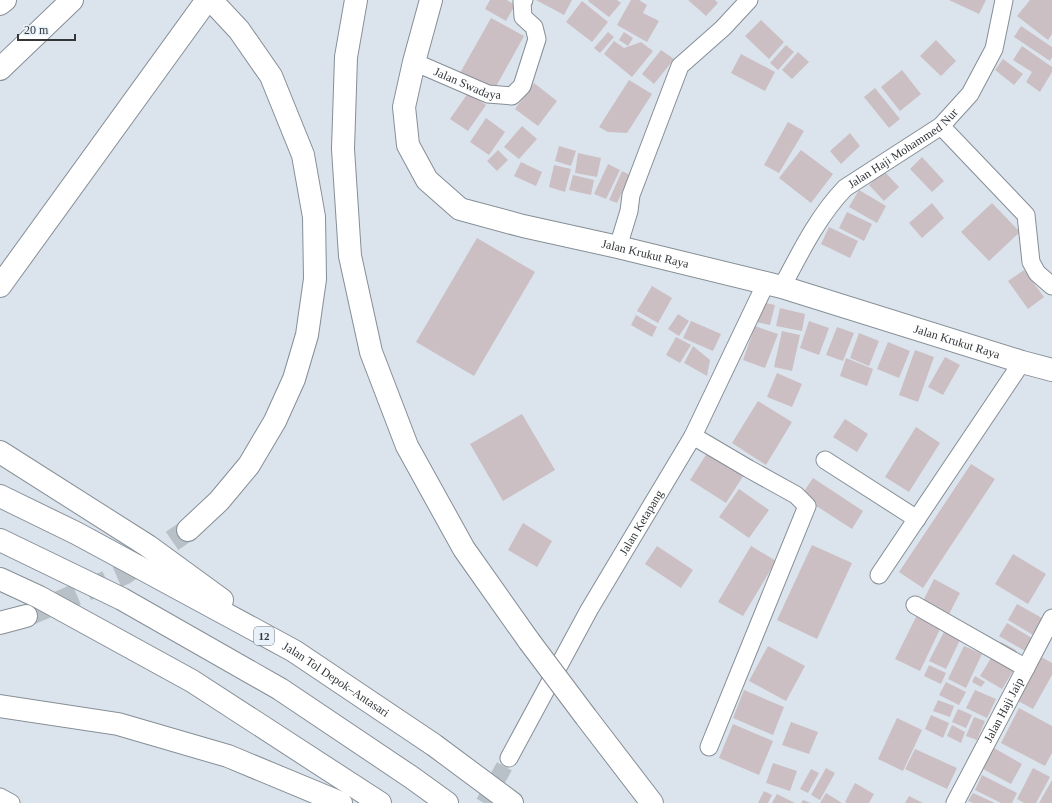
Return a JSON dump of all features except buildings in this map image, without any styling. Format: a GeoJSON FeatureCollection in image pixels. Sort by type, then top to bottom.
{"type":"FeatureCollection","features":[{"type":"Feature","properties":{"kind":"main road"},"geometry":{"type":"LineString","coordinates":[[0,4],[5,0]]}},
{"type":"Feature","properties":{"kind":"main road"},"geometry":{"type":"LineString","coordinates":[[0,69],[72,0]]}},
{"type":"Feature","properties":{"kind":"main road"},"geometry":{"type":"LineString","coordinates":[[0,286],[207,0]]}},
{"type":"Feature","properties":{"kind":"main road"},"geometry":{"type":"LineString","coordinates":[[188,530],[219,501],[249,465],[275,421],[294,379],[307,335],[315,279],[314,217],[303,155],[271,76],[239,30],[212,0]]}},
{"type":"Feature","properties":{"kind":"main road"},"geometry":{"type":"LineString","coordinates":[[356,0],[346,57],[343,149],[350,256],[371,352],[411,452],[464,549],[529,641],[652,803]]}},
{"type":"Feature","properties":{"kind":"main road","name":"Jalan Krukut Raya"},"geometry":{"type":"LineString","coordinates":[[431,0],[414,62],[404,107],[408,145],[427,180],[460,209],[523,226],[620,240],[779,282],[1022,362],[1052,370]]}},
{"type":"Feature","properties":{"kind":"main road"},"geometry":{"type":"LineString","coordinates":[[0,452],[148,546],[294,651]]}},
{"type":"Feature","properties":{"kind":"main road","name":"Jalan Tol Depok–Antasari"},"geometry":{"type":"LineString","coordinates":[[0,496],[76,533],[294,651],[434,745],[512,803]]}},
{"type":"Feature","properties":{"kind":"main road"},"geometry":{"type":"LineString","coordinates":[[0,540],[122,599],[280,689],[447,803]]}},
{"type":"Feature","properties":{"kind":"main road"},"geometry":{"type":"LineString","coordinates":[[0,579],[39,598],[192,681],[380,803]]}},
{"type":"Feature","properties":{"kind":"main road"},"geometry":{"type":"LineString","coordinates":[[0,623],[26,616]]}},
{"type":"Feature","properties":{"kind":"main road"},"geometry":{"type":"LineString","coordinates":[[0,706],[118,724],[228,756],[341,803]]}},
{"type":"Feature","properties":{"kind":"street","name":"Jalan Swadaya"},"geometry":{"type":"LineString","coordinates":[[414,62],[488,94],[512,96],[522,86],[537,39],[534,27],[523,17],[522,2],[524,0]]}},
{"type":"Feature","properties":{"kind":"street"},"geometry":{"type":"LineString","coordinates":[[620,240],[631,195],[680,66],[723,28],[749,0]]}},
{"type":"Feature","properties":{"kind":"street","name":"Jalan Haji Mohammed Nur"},"geometry":{"type":"LineString","coordinates":[[779,282],[804,247],[832,202],[845,188],[941,126],[970,94],[994,49],[1004,0]]}},
{"type":"Feature","properties":{"kind":"street"},"geometry":{"type":"LineString","coordinates":[[941,126],[1026,215],[1030,262],[1037,273],[1052,286]]}},
{"type":"Feature","properties":{"kind":"street","name":"Jalan Ketapang"},"geometry":{"type":"LineString","coordinates":[[509,758],[588,610],[693,436],[779,282]]}},
{"type":"Feature","properties":{"kind":"street"},"geometry":{"type":"LineString","coordinates":[[879,575],[1022,362]]}},
{"type":"Feature","properties":{"kind":"street"},"geometry":{"type":"LineString","coordinates":[[693,436],[749,470],[796,494],[807,506],[709,747]]}},
{"type":"Feature","properties":{"kind":"street"},"geometry":{"type":"LineString","coordinates":[[825,460],[917,519]]}},
{"type":"Feature","properties":{"kind":"street"},"geometry":{"type":"LineString","coordinates":[[915,605],[1026,668]]}},
{"type":"Feature","properties":{"kind":"street","name":"Jalan Haji Jaip"},"geometry":{"type":"LineString","coordinates":[[955,803],[1052,618]]}},
{"type":"Feature","properties":{"kind":"street"},"geometry":{"type":"LineString","coordinates":[[0,797],[11,803]]}},
{"type":"Feature","properties":{"kind":"tunnel"},"geometry":{"type":"LineString","coordinates":[[26,616],[124,574],[188,530]]}},
{"type":"Feature","properties":{"kind":"tunnel"},"geometry":{"type":"LineString","coordinates":[[484,803],[509,758]]}}]}
